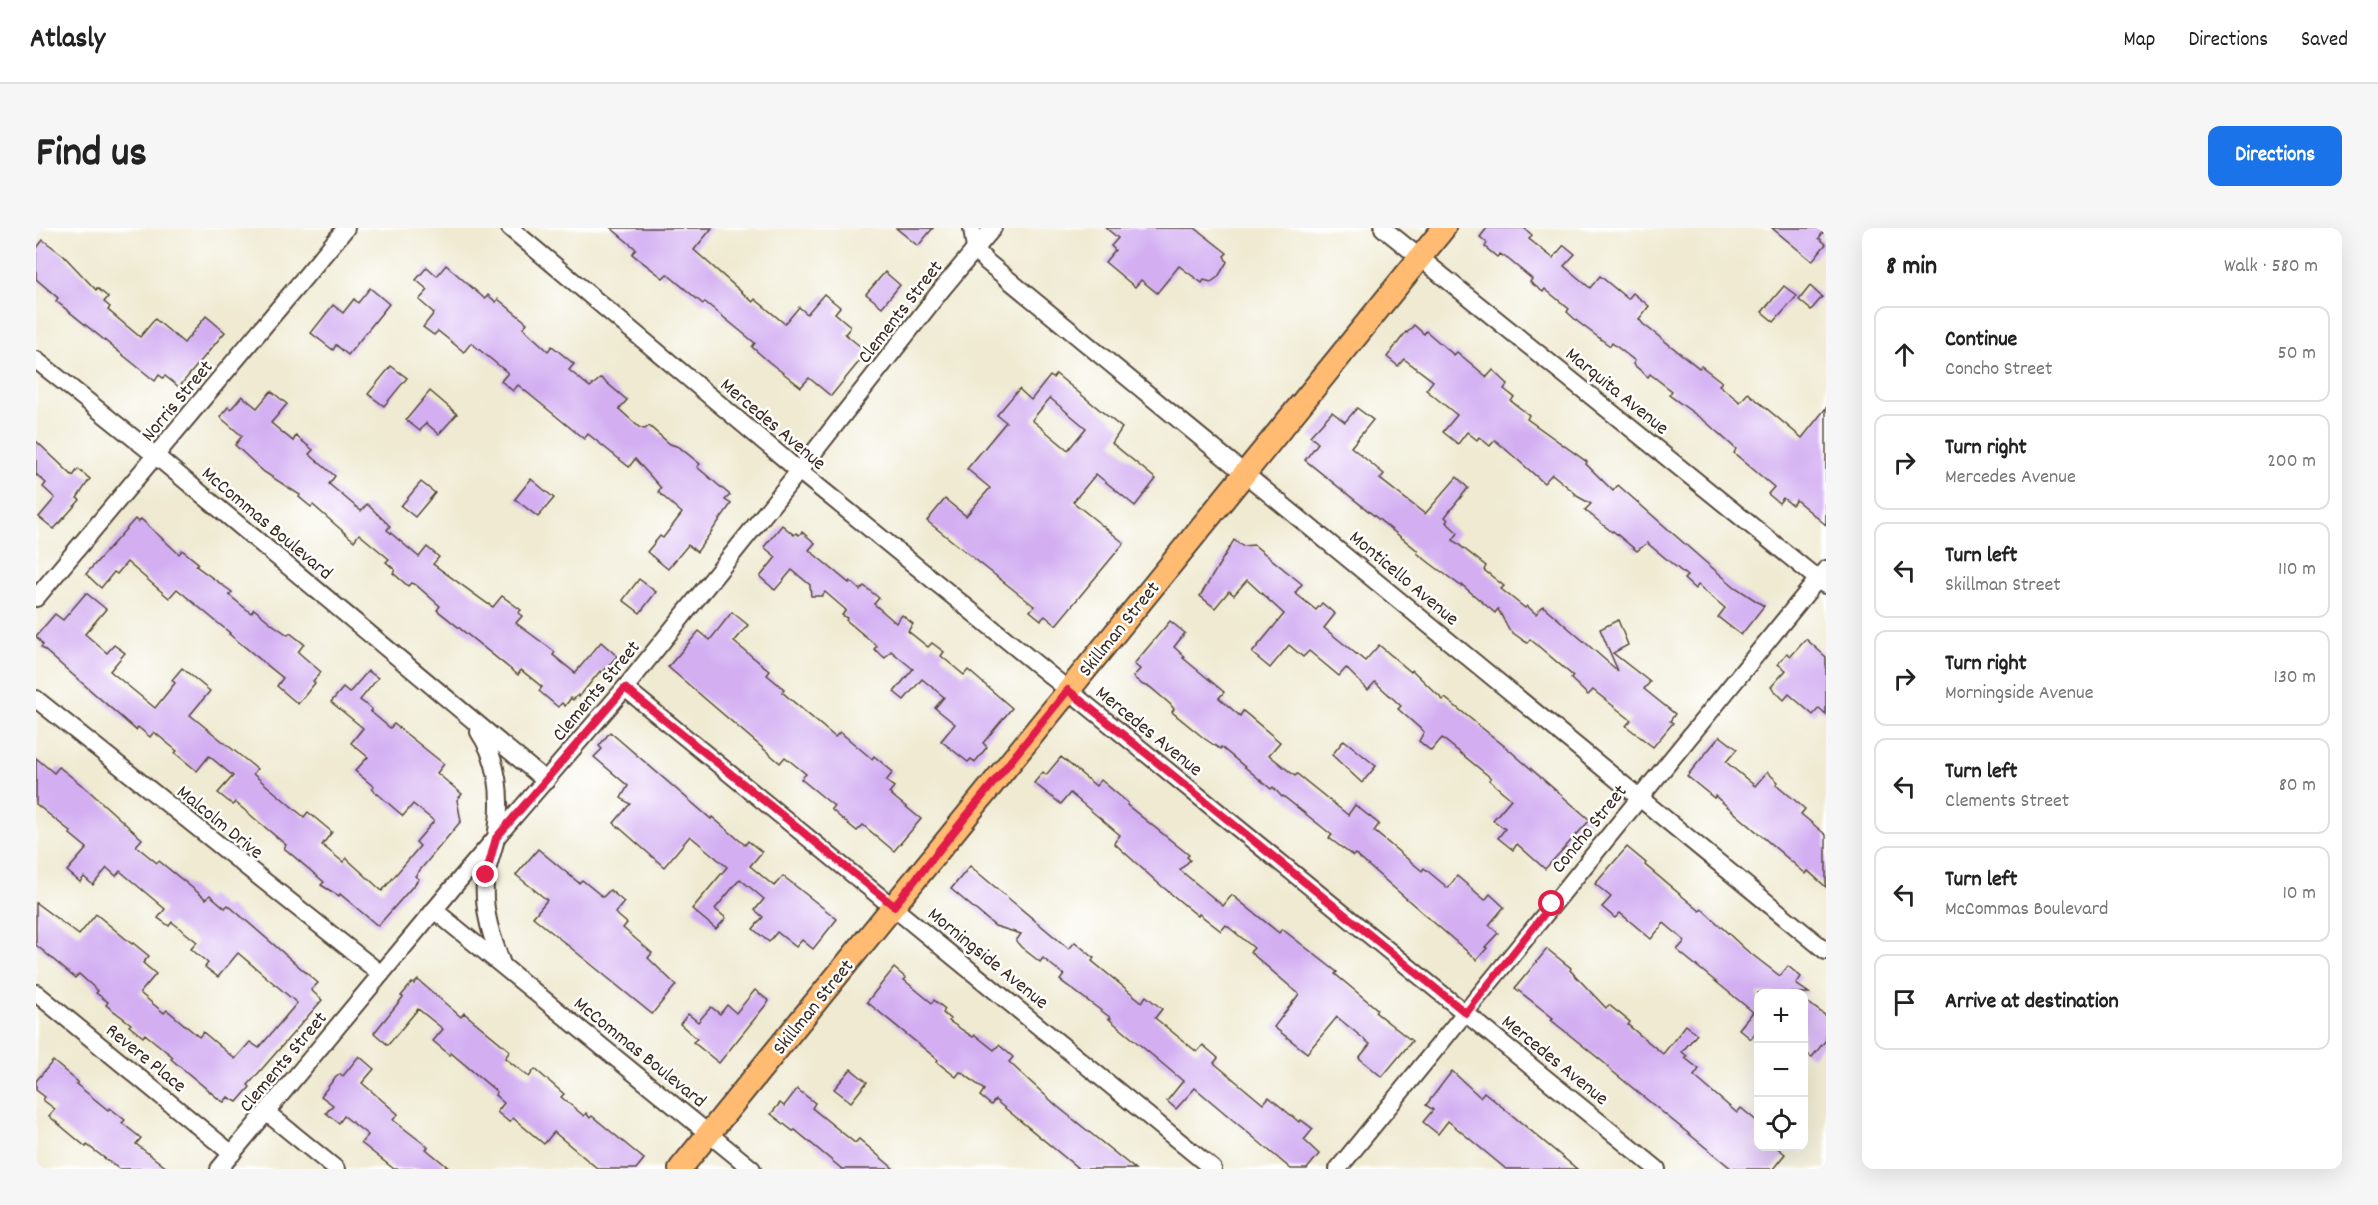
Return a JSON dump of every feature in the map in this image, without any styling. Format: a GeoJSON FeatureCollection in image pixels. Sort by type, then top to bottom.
{"type":"FeatureCollection","features":[{"type":"Feature","properties":{"kind":"main road","name":"Skillman Street"},"geometry":{"type":"LineString","coordinates":[[680,1169],[1444,228]]}},
{"type":"Feature","properties":{"kind":"street","name":"Norris Street"},"geometry":{"type":"LineString","coordinates":[[36,598],[346,228]]}},
{"type":"Feature","properties":{"kind":"street","name":"Mercedes Avenue"},"geometry":{"type":"LineString","coordinates":[[510,228],[799,471],[1657,1169]]}},
{"type":"Feature","properties":{"kind":"street"},"geometry":{"type":"LineString","coordinates":[[972,228],[975,249]]}},
{"type":"Feature","properties":{"kind":"street","name":"Clements Street"},"geometry":{"type":"LineString","coordinates":[[219,1169],[434,910],[625,688],[993,228]]}},
{"type":"Feature","properties":{"kind":"street","name":"Marquita Avenue"},"geometry":{"type":"LineString","coordinates":[[1383,228],[1823,578]]}},
{"type":"Feature","properties":{"kind":"street","name":"Monticello Avenue"},"geometry":{"type":"LineString","coordinates":[[975,249],[987,262],[1826,951]]}},
{"type":"Feature","properties":{"kind":"street","name":"McCommas Boulevard"},"geometry":{"type":"LineString","coordinates":[[36,360],[156,456],[546,781]]}},
{"type":"Feature","properties":{"kind":"street","name":"Concho Street"},"geometry":{"type":"LineString","coordinates":[[1338,1169],[1640,798],[1823,578]]}},
{"type":"Feature","properties":{"kind":"street","name":"Morningside Avenue"},"geometry":{"type":"LineString","coordinates":[[625,688],[1213,1169]]}},
{"type":"Feature","properties":{"kind":"street","name":"Malcolm Drive"},"geometry":{"type":"LineString","coordinates":[[36,699],[381,974]]}},
{"type":"Feature","properties":{"kind":"street","name":"McCommas Boulevard"},"geometry":{"type":"LineString","coordinates":[[470,718],[489,746],[497,770],[499,801],[496,838],[485,882],[485,905],[490,931],[503,966]]}},
{"type":"Feature","properties":{"kind":"street","name":"McCommas Boulevard"},"geometry":{"type":"LineString","coordinates":[[434,910],[752,1169]]}},
{"type":"Feature","properties":{"kind":"street","name":"Revere Place"},"geometry":{"type":"LineString","coordinates":[[36,993],[232,1154]]}},
{"type":"Feature","properties":{"kind":"street"},"geometry":{"type":"LineString","coordinates":[[266,1112],[336,1169]]}},
{"type":"Feature","properties":{"kind":"building"},"geometry":{"type":"Polygon","coordinates":[[[611,228],[712,228],[694,250],[753,302],[755,299],[785,324],[799,307],[807,314],[824,294],[840,307],[835,313],[850,328],[845,334],[867,352],[831,396],[809,378],[801,387],[752,347],[755,343],[705,302],[703,304],[667,274],[663,278],[632,254],[636,249],[611,228]]]}},
{"type":"Feature","properties":{"kind":"building"},"geometry":{"type":"Polygon","coordinates":[[[896,228],[933,228],[918,246],[896,228]]]}},
{"type":"Feature","properties":{"kind":"building"},"geometry":{"type":"Polygon","coordinates":[[[1106,228],[1195,228],[1227,253],[1224,256],[1227,262],[1218,277],[1211,282],[1204,280],[1202,283],[1179,266],[1157,293],[1141,280],[1135,287],[1105,262],[1115,250],[1111,246],[1118,238],[1106,228]]]}},
{"type":"Feature","properties":{"kind":"building"},"geometry":{"type":"Polygon","coordinates":[[[1487,228],[1524,228],[1532,235],[1529,239],[1553,258],[1564,245],[1575,254],[1564,266],[1590,288],[1600,276],[1628,299],[1633,293],[1649,306],[1639,319],[1643,324],[1699,368],[1701,366],[1722,382],[1719,385],[1740,402],[1748,393],[1802,438],[1826,408],[1826,525],[1796,500],[1792,505],[1783,498],[1779,503],[1768,494],[1774,487],[1734,453],[1736,449],[1706,422],[1669,395],[1672,391],[1650,374],[1648,377],[1633,364],[1635,361],[1612,343],[1610,346],[1578,322],[1567,312],[1569,309],[1545,289],[1543,292],[1530,282],[1532,279],[1508,259],[1500,254],[1497,257],[1485,247],[1487,243],[1480,237],[1487,228]]]}},
{"type":"Feature","properties":{"kind":"building"},"geometry":{"type":"Polygon","coordinates":[[[1772,228],[1826,228],[1819,238],[1826,244],[1812,261],[1772,228]]]}},
{"type":"Feature","properties":{"kind":"building"},"geometry":{"type":"Polygon","coordinates":[[[43,240],[63,255],[96,290],[97,288],[108,297],[104,302],[110,307],[108,310],[140,337],[155,319],[184,343],[206,316],[225,332],[179,387],[165,376],[163,378],[159,375],[155,381],[56,301],[58,298],[36,279],[36,249],[43,240]]]}},
{"type":"Feature","properties":{"kind":"building"},"geometry":{"type":"Polygon","coordinates":[[[446,265],[485,299],[488,295],[496,302],[498,299],[527,323],[523,328],[548,351],[552,346],[574,364],[569,370],[590,387],[601,378],[627,400],[619,409],[640,428],[645,429],[649,426],[670,444],[679,447],[700,464],[697,467],[730,495],[725,500],[731,504],[697,552],[688,545],[668,569],[647,552],[660,536],[663,538],[682,513],[658,492],[661,488],[635,459],[629,467],[588,434],[584,439],[518,385],[513,391],[501,381],[508,373],[471,343],[464,352],[438,331],[434,335],[423,327],[434,313],[419,300],[428,290],[416,280],[427,267],[437,276],[446,265]]]}},
{"type":"Feature","properties":{"kind":"building"},"geometry":{"type":"Polygon","coordinates":[[[885,272],[900,285],[882,307],[866,294],[885,272]]]}},
{"type":"Feature","properties":{"kind":"building"},"geometry":{"type":"Polygon","coordinates":[[[1784,286],[1797,296],[1774,322],[1762,312],[1784,286]]]}},
{"type":"Feature","properties":{"kind":"building"},"geometry":{"type":"Polygon","coordinates":[[[1810,286],[1822,297],[1811,310],[1799,300],[1810,286]]]}},
{"type":"Feature","properties":{"kind":"building"},"geometry":{"type":"Polygon","coordinates":[[[370,288],[389,304],[348,355],[336,345],[333,350],[311,333],[333,305],[343,313],[354,299],[358,303],[370,288]]]}},
{"type":"Feature","properties":{"kind":"building"},"geometry":{"type":"Polygon","coordinates":[[[1414,325],[1424,334],[1426,331],[1454,355],[1457,352],[1487,377],[1493,370],[1508,384],[1504,389],[1514,397],[1511,401],[1529,415],[1527,419],[1587,462],[1586,464],[1613,491],[1618,485],[1735,587],[1764,606],[1741,635],[1718,617],[1725,608],[1698,585],[1695,589],[1684,579],[1687,576],[1647,543],[1637,551],[1612,532],[1585,510],[1591,504],[1575,495],[1552,474],[1544,483],[1495,440],[1490,446],[1479,437],[1477,440],[1467,432],[1458,444],[1443,432],[1457,415],[1426,390],[1433,381],[1404,359],[1398,366],[1387,357],[1414,325]]]}},
{"type":"Feature","properties":{"kind":"building"},"geometry":{"type":"Polygon","coordinates":[[[391,366],[407,378],[384,406],[368,394],[391,366]]]}},
{"type":"Feature","properties":{"kind":"building"},"geometry":{"type":"Polygon","coordinates":[[[1056,374],[1122,428],[1112,443],[1156,479],[1135,506],[1096,474],[1073,502],[1124,543],[1056,625],[1045,616],[1041,620],[1030,611],[1034,606],[927,521],[945,499],[966,516],[990,488],[967,469],[1006,422],[997,415],[1019,389],[1031,400],[1050,376],[1053,378],[1056,374]],[[1050,398],[1032,420],[1068,450],[1086,428],[1050,398]]]}},
{"type":"Feature","properties":{"kind":"building"},"geometry":{"type":"Polygon","coordinates":[[[271,391],[287,404],[271,423],[293,441],[296,436],[313,450],[309,454],[335,476],[329,484],[361,511],[367,504],[390,526],[387,530],[419,557],[427,547],[439,557],[433,564],[488,604],[493,607],[502,596],[521,610],[518,613],[522,616],[516,623],[555,652],[553,655],[575,673],[601,642],[617,656],[602,673],[600,671],[579,697],[578,695],[573,700],[571,698],[565,706],[562,703],[558,707],[539,691],[542,687],[521,670],[518,675],[437,610],[440,606],[416,585],[411,583],[408,586],[393,573],[395,570],[386,562],[389,559],[359,534],[354,541],[313,505],[311,507],[299,497],[300,495],[264,472],[235,445],[242,436],[220,417],[228,407],[231,409],[242,396],[257,408],[271,391]]]}},
{"type":"Feature","properties":{"kind":"building"},"geometry":{"type":"Polygon","coordinates":[[[430,391],[457,414],[439,434],[426,423],[420,431],[406,420],[430,391]]]}},
{"type":"Feature","properties":{"kind":"building"},"geometry":{"type":"Polygon","coordinates":[[[1357,408],[1373,420],[1351,447],[1384,474],[1380,479],[1425,514],[1457,477],[1468,488],[1445,517],[1448,520],[1446,522],[1458,533],[1453,540],[1486,566],[1484,570],[1504,586],[1501,589],[1536,614],[1543,606],[1618,671],[1600,629],[1618,620],[1628,645],[1613,653],[1650,682],[1644,689],[1675,714],[1670,721],[1673,723],[1653,747],[1626,726],[1631,720],[1593,690],[1588,695],[1571,679],[1573,676],[1530,639],[1527,643],[1509,630],[1498,609],[1495,613],[1462,585],[1431,564],[1305,460],[1318,443],[1310,436],[1332,412],[1345,422],[1357,408]]]}},
{"type":"Feature","properties":{"kind":"building"},"geometry":{"type":"Polygon","coordinates":[[[36,441],[73,476],[78,469],[90,479],[77,498],[80,500],[54,529],[39,517],[55,498],[43,487],[46,483],[36,476],[36,441]]]}},
{"type":"Feature","properties":{"kind":"building"},"geometry":{"type":"Polygon","coordinates":[[[531,479],[554,498],[538,517],[515,499],[531,479]]]}},
{"type":"Feature","properties":{"kind":"building"},"geometry":{"type":"Polygon","coordinates":[[[421,482],[435,493],[415,517],[401,506],[421,482]]]}},
{"type":"Feature","properties":{"kind":"building"},"geometry":{"type":"Polygon","coordinates":[[[135,519],[138,522],[141,519],[179,554],[182,550],[198,563],[196,566],[232,592],[229,595],[251,613],[254,609],[272,624],[288,635],[290,633],[304,644],[298,652],[321,672],[298,704],[277,686],[283,678],[177,589],[169,598],[127,562],[117,574],[114,572],[101,588],[86,574],[135,519]]]}},
{"type":"Feature","properties":{"kind":"building"},"geometry":{"type":"Polygon","coordinates":[[[782,525],[794,535],[802,532],[815,543],[809,550],[849,583],[850,581],[860,590],[864,586],[879,598],[874,604],[896,623],[902,615],[913,624],[908,631],[928,647],[932,643],[944,652],[941,656],[964,675],[968,670],[1012,708],[983,743],[987,747],[975,762],[971,759],[968,762],[941,741],[955,724],[935,708],[944,697],[922,679],[904,700],[894,692],[913,669],[891,651],[885,658],[874,649],[877,646],[842,615],[846,610],[825,592],[822,596],[811,596],[810,585],[792,570],[775,590],[760,577],[776,557],[764,547],[782,525]]]}},
{"type":"Feature","properties":{"kind":"building"},"geometry":{"type":"Polygon","coordinates":[[[1234,540],[1242,546],[1254,545],[1302,584],[1295,593],[1316,610],[1322,603],[1335,614],[1324,628],[1365,661],[1379,645],[1411,672],[1412,670],[1443,700],[1445,698],[1508,749],[1590,820],[1545,869],[1517,844],[1513,850],[1498,838],[1505,829],[1493,820],[1511,799],[1489,780],[1491,778],[1442,738],[1431,751],[1419,741],[1424,732],[1398,709],[1401,706],[1375,682],[1368,690],[1346,668],[1339,676],[1309,651],[1303,657],[1289,645],[1270,668],[1252,653],[1284,614],[1247,580],[1234,595],[1229,591],[1215,608],[1200,596],[1234,540]]]}},
{"type":"Feature","properties":{"kind":"building"},"geometry":{"type":"Polygon","coordinates":[[[639,579],[656,592],[640,613],[623,600],[639,579]]]}},
{"type":"Feature","properties":{"kind":"building"},"geometry":{"type":"Polygon","coordinates":[[[86,593],[106,609],[85,634],[107,653],[114,645],[125,653],[110,671],[155,708],[175,683],[172,680],[182,668],[210,691],[190,715],[257,769],[253,774],[304,817],[308,812],[332,832],[322,845],[343,862],[346,858],[382,891],[420,846],[416,842],[434,821],[413,804],[403,816],[355,771],[368,757],[351,743],[363,728],[331,702],[343,688],[349,693],[368,671],[378,678],[360,700],[390,728],[394,724],[444,764],[437,773],[462,794],[457,800],[461,821],[415,876],[419,879],[378,926],[340,894],[339,896],[321,885],[324,882],[284,848],[286,845],[235,802],[233,805],[218,793],[233,776],[209,756],[197,771],[154,732],[150,737],[138,727],[136,730],[41,647],[43,645],[36,636],[55,614],[63,620],[86,593]]]}},
{"type":"Feature","properties":{"kind":"building"},"geometry":{"type":"Polygon","coordinates":[[[732,612],[748,625],[734,642],[770,671],[767,675],[784,689],[782,692],[835,737],[840,732],[872,759],[874,756],[893,772],[886,781],[894,787],[889,793],[921,819],[894,851],[863,825],[857,831],[841,818],[831,809],[834,806],[801,779],[806,774],[785,757],[780,763],[668,667],[699,631],[710,640],[732,612]]]}},
{"type":"Feature","properties":{"kind":"building"},"geometry":{"type":"Polygon","coordinates":[[[1170,621],[1185,633],[1174,647],[1185,657],[1183,658],[1224,692],[1219,698],[1240,716],[1243,711],[1280,742],[1269,755],[1295,776],[1297,774],[1348,815],[1355,805],[1379,824],[1374,831],[1422,871],[1424,868],[1448,888],[1457,876],[1485,900],[1490,894],[1504,907],[1489,925],[1498,933],[1477,960],[1355,854],[1353,856],[1329,838],[1332,835],[1282,797],[1273,787],[1271,789],[1221,747],[1220,749],[1205,739],[1172,712],[1174,709],[1170,704],[1150,687],[1143,685],[1133,677],[1140,669],[1134,664],[1170,621]]]}},
{"type":"Feature","properties":{"kind":"building"},"geometry":{"type":"Polygon","coordinates":[[[1806,639],[1826,657],[1826,714],[1819,708],[1813,715],[1789,694],[1784,700],[1771,687],[1786,670],[1778,664],[1787,653],[1791,656],[1806,639]]]}},
{"type":"Feature","properties":{"kind":"building"},"geometry":{"type":"Polygon","coordinates":[[[610,732],[711,819],[712,817],[745,845],[748,841],[762,852],[750,866],[774,886],[783,876],[837,919],[813,949],[802,940],[796,947],[777,932],[769,942],[753,929],[763,917],[755,910],[764,899],[740,879],[715,909],[726,918],[716,929],[692,909],[727,867],[690,836],[664,867],[614,823],[630,804],[621,798],[628,786],[594,757],[602,749],[599,746],[610,732]]]}},
{"type":"Feature","properties":{"kind":"building"},"geometry":{"type":"Polygon","coordinates":[[[1720,736],[1737,749],[1726,762],[1755,786],[1767,772],[1778,782],[1776,784],[1805,809],[1801,814],[1826,835],[1826,887],[1808,871],[1806,874],[1715,796],[1714,798],[1687,776],[1720,736]]]}},
{"type":"Feature","properties":{"kind":"building"},"geometry":{"type":"Polygon","coordinates":[[[1344,740],[1376,766],[1362,783],[1332,755],[1344,740]]]}},
{"type":"Feature","properties":{"kind":"building"},"geometry":{"type":"Polygon","coordinates":[[[1061,757],[1096,786],[1101,780],[1128,803],[1127,805],[1189,855],[1187,857],[1190,860],[1180,870],[1223,906],[1232,895],[1279,933],[1282,929],[1337,972],[1335,974],[1377,1009],[1375,1012],[1412,1041],[1382,1077],[1359,1058],[1370,1044],[1337,1017],[1307,1053],[1274,1027],[1299,994],[1250,952],[1254,948],[1226,925],[1221,931],[1199,914],[1198,916],[1158,883],[1114,843],[1120,835],[1070,793],[1061,804],[1034,783],[1043,772],[1046,775],[1061,757]]]}},
{"type":"Feature","properties":{"kind":"building"},"geometry":{"type":"Polygon","coordinates":[[[36,758],[54,773],[59,767],[88,790],[142,839],[136,846],[157,863],[159,861],[206,899],[210,895],[225,908],[228,905],[318,983],[311,990],[322,1000],[248,1085],[250,1087],[237,1102],[228,1097],[224,1102],[220,1100],[145,1034],[143,1037],[129,1026],[131,1024],[106,1005],[108,1002],[96,993],[98,991],[79,974],[75,978],[36,945],[36,903],[79,935],[96,914],[133,943],[149,956],[143,963],[156,974],[140,993],[164,1013],[167,1010],[199,1037],[203,1032],[235,1059],[250,1042],[259,1048],[297,1003],[238,953],[218,977],[205,967],[208,963],[191,949],[197,942],[172,922],[169,926],[158,918],[165,909],[120,871],[116,876],[107,868],[93,885],[84,877],[80,882],[67,871],[87,848],[36,804],[36,758]]]}},
{"type":"Feature","properties":{"kind":"building"},"geometry":{"type":"Polygon","coordinates":[[[1627,847],[1646,863],[1645,865],[1700,911],[1702,909],[1745,949],[1780,976],[1788,966],[1801,977],[1796,984],[1803,989],[1754,989],[1754,1035],[1751,1039],[1739,1029],[1753,1012],[1677,950],[1685,941],[1664,923],[1651,939],[1620,913],[1615,918],[1602,907],[1611,897],[1595,884],[1627,847]]]}},
{"type":"Feature","properties":{"kind":"building"},"geometry":{"type":"Polygon","coordinates":[[[538,849],[579,883],[582,880],[603,897],[610,890],[624,902],[615,913],[627,923],[623,928],[652,953],[648,958],[676,985],[652,1014],[533,917],[547,900],[516,875],[538,849]]]}},
{"type":"Feature","properties":{"kind":"building"},"geometry":{"type":"Polygon","coordinates":[[[970,866],[1069,949],[1075,942],[1094,958],[1092,961],[1142,1002],[1146,996],[1162,1009],[1155,1018],[1197,1052],[1203,1045],[1218,1058],[1214,1063],[1263,1104],[1269,1097],[1299,1122],[1301,1120],[1313,1129],[1304,1140],[1319,1154],[1307,1169],[1291,1169],[1195,1088],[1176,1109],[1167,1101],[1183,1081],[1109,1019],[1111,1018],[1060,980],[1064,975],[1043,958],[1040,962],[1021,947],[1016,941],[1021,934],[995,926],[951,889],[970,866]]]}},
{"type":"Feature","properties":{"kind":"building"},"geometry":{"type":"Polygon","coordinates":[[[1547,949],[1571,968],[1570,970],[1606,1008],[1609,1005],[1630,1022],[1628,1025],[1663,1054],[1686,1025],[1697,1034],[1682,1052],[1687,1056],[1685,1058],[1699,1069],[1694,1076],[1737,1113],[1741,1108],[1754,1119],[1754,1151],[1781,1151],[1785,1154],[1773,1169],[1732,1169],[1515,988],[1547,949]]]}},
{"type":"Feature","properties":{"kind":"building"},"geometry":{"type":"Polygon","coordinates":[[[894,968],[906,978],[904,980],[932,1003],[934,1000],[945,1009],[943,1013],[950,1019],[949,1021],[973,1037],[975,1035],[994,1050],[999,1045],[1013,1057],[1009,1062],[1058,1107],[1135,1169],[1079,1169],[995,1100],[991,1105],[980,1096],[984,1090],[963,1073],[960,1072],[956,1077],[937,1062],[938,1060],[867,1002],[894,968]]]}},
{"type":"Feature","properties":{"kind":"building"},"geometry":{"type":"Polygon","coordinates":[[[418,980],[461,1017],[464,1013],[510,1051],[505,1058],[529,1077],[535,1069],[564,1094],[561,1097],[584,1116],[586,1113],[590,1118],[592,1116],[644,1159],[636,1169],[598,1169],[554,1132],[544,1144],[513,1118],[509,1122],[497,1112],[504,1103],[495,1095],[497,1092],[451,1053],[450,1055],[433,1041],[443,1029],[418,1009],[388,1045],[374,1033],[403,997],[401,996],[412,983],[418,980]]]}},
{"type":"Feature","properties":{"kind":"building"},"geometry":{"type":"Polygon","coordinates":[[[755,990],[769,1001],[719,1063],[693,1042],[697,1039],[680,1024],[688,1014],[698,1022],[711,1007],[720,1014],[727,1005],[736,1013],[755,990]]]}},
{"type":"Feature","properties":{"kind":"building"},"geometry":{"type":"Polygon","coordinates":[[[1808,1003],[1826,1016],[1826,1040],[1812,1057],[1808,1054],[1808,1003]]]}},
{"type":"Feature","properties":{"kind":"building"},"geometry":{"type":"Polygon","coordinates":[[[359,1056],[374,1069],[362,1083],[398,1114],[393,1120],[428,1147],[426,1149],[450,1169],[394,1169],[361,1143],[368,1135],[344,1116],[339,1123],[326,1113],[333,1105],[321,1096],[334,1079],[340,1074],[343,1076],[359,1056]]]}},
{"type":"Feature","properties":{"kind":"building"},"geometry":{"type":"Polygon","coordinates":[[[53,1061],[78,1082],[76,1084],[108,1110],[110,1108],[125,1120],[122,1123],[141,1138],[136,1144],[168,1169],[119,1169],[87,1145],[86,1147],[49,1116],[55,1109],[43,1100],[45,1097],[36,1090],[36,1081],[53,1061]]]}},
{"type":"Feature","properties":{"kind":"building"},"geometry":{"type":"Polygon","coordinates":[[[851,1069],[867,1082],[851,1102],[834,1089],[851,1069]]]}},
{"type":"Feature","properties":{"kind":"building"},"geometry":{"type":"Polygon","coordinates":[[[1452,1071],[1480,1097],[1484,1092],[1577,1169],[1506,1169],[1448,1121],[1438,1134],[1423,1122],[1433,1110],[1426,1105],[1452,1071]]]}},
{"type":"Feature","properties":{"kind":"building"},"geometry":{"type":"Polygon","coordinates":[[[797,1089],[815,1103],[812,1108],[855,1143],[859,1139],[894,1169],[842,1169],[795,1130],[793,1131],[771,1114],[780,1103],[784,1106],[797,1089]]]}},
{"type":"Feature","properties":{"kind":"route"},"geometry":{"type":"LineString","coordinates":[[486,875],[496,838],[625,688],[894,906],[1068,690],[1466,1013],[1552,904]]}}]}
